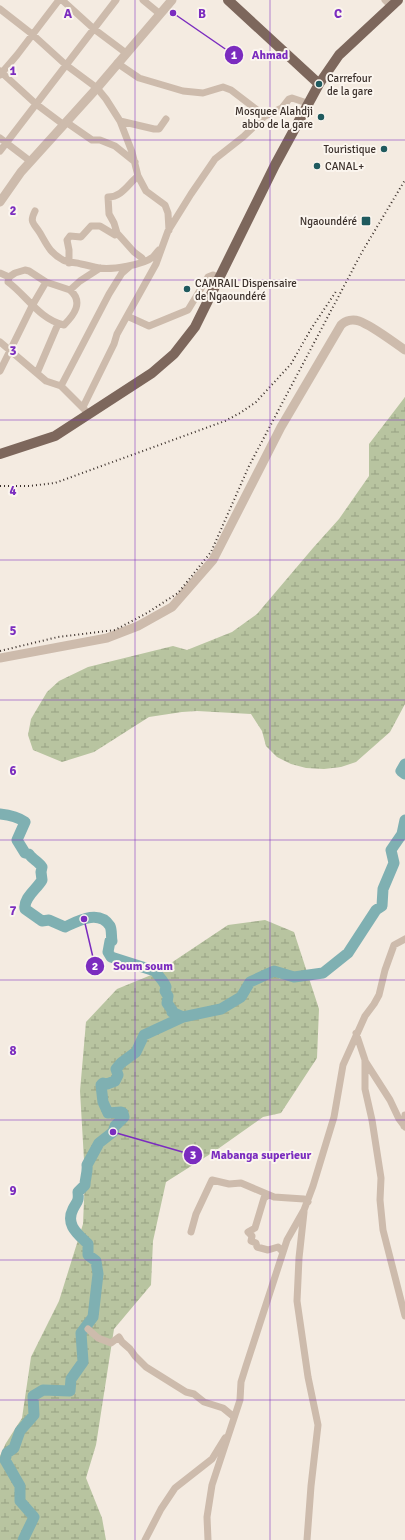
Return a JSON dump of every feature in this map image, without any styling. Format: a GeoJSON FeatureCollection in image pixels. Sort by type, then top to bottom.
{"type":"FeatureCollection","features":[{"type":"Feature","properties":{"kind":"main road"},"geometry":{"type":"LineString","coordinates":[[228,0],[319,84]]}},
{"type":"Feature","properties":{"kind":"main road"},"geometry":{"type":"LineString","coordinates":[[0,454],[55,436],[86,412],[152,373],[174,354],[195,328],[307,103],[339,55],[391,2]]}},
{"type":"Feature","properties":{"kind":"street"},"geometry":{"type":"LineString","coordinates":[[59,0],[17,55],[1,73],[36,104],[92,140],[100,140],[115,146],[134,162]]}},
{"type":"Feature","properties":{"kind":"street"},"geometry":{"type":"LineString","coordinates":[[62,0],[126,53]]}},
{"type":"Feature","properties":{"kind":"street"},"geometry":{"type":"LineString","coordinates":[[0,150],[116,0]]}},
{"type":"Feature","properties":{"kind":"street"},"geometry":{"type":"LineString","coordinates":[[143,0],[160,14]]}},
{"type":"Feature","properties":{"kind":"street"},"geometry":{"type":"LineString","coordinates":[[1,197],[30,161],[97,88],[172,0]]}},
{"type":"Feature","properties":{"kind":"street"},"geometry":{"type":"LineString","coordinates":[[0,9],[32,34],[66,65],[97,88],[120,121],[132,152],[138,176],[146,191],[165,205],[168,213],[168,231]]}},
{"type":"Feature","properties":{"kind":"street"},"geometry":{"type":"LineString","coordinates":[[117,63],[138,78],[183,91],[203,93],[223,87],[231,90],[265,116]]}},
{"type":"Feature","properties":{"kind":"street"},"geometry":{"type":"LineString","coordinates":[[0,342],[46,381],[61,386],[86,412],[114,344],[116,334],[156,264],[168,231],[215,159],[243,137],[265,116],[282,108],[289,99],[292,98],[307,103]]}},
{"type":"Feature","properties":{"kind":"street"},"geometry":{"type":"LineString","coordinates":[[120,121],[154,129],[159,128],[166,119]]}},
{"type":"Feature","properties":{"kind":"street"},"geometry":{"type":"LineString","coordinates":[[0,138],[30,161]]}},
{"type":"Feature","properties":{"kind":"street"},"geometry":{"type":"LineString","coordinates":[[138,176],[118,195],[108,197],[109,214],[117,233],[134,252],[142,258],[142,261]]}},
{"type":"Feature","properties":{"kind":"street"},"geometry":{"type":"LineString","coordinates":[[35,211],[32,218],[33,224],[37,228],[47,248],[69,263],[83,264],[100,268],[111,268],[133,264],[152,258],[163,246]]}},
{"type":"Feature","properties":{"kind":"street"},"geometry":{"type":"LineString","coordinates":[[69,263],[67,240],[70,236],[81,237],[91,226],[100,226],[115,235],[117,233]]}},
{"type":"Feature","properties":{"kind":"street"},"geometry":{"type":"LineString","coordinates":[[61,386],[118,279],[128,267],[133,264],[156,264]]}},
{"type":"Feature","properties":{"kind":"street"},"geometry":{"type":"LineString","coordinates":[[70,290],[80,281],[100,268]]}},
{"type":"Feature","properties":{"kind":"street"},"geometry":{"type":"LineString","coordinates":[[25,270],[29,271],[46,282],[70,290],[77,300],[77,308],[71,318],[64,325],[58,324],[23,298],[22,293],[8,282],[9,277],[15,273],[25,270]]}},
{"type":"Feature","properties":{"kind":"street"},"geometry":{"type":"LineString","coordinates":[[0,273],[9,277]]}},
{"type":"Feature","properties":{"kind":"street"},"geometry":{"type":"LineString","coordinates":[[127,316],[149,326],[182,313],[188,310],[208,277],[213,275],[219,278]]}},
{"type":"Feature","properties":{"kind":"street"},"geometry":{"type":"LineString","coordinates":[[0,371],[9,350],[46,282]]}},
{"type":"Feature","properties":{"kind":"street"},"geometry":{"type":"LineString","coordinates":[[0,658],[107,638],[138,626],[172,607],[213,560],[281,427],[342,325],[349,320],[361,322],[405,350]]}},
{"type":"Feature","properties":{"kind":"street"},"geometry":{"type":"LineString","coordinates":[[37,373],[58,324]]}},
{"type":"Feature","properties":{"kind":"street"},"geometry":{"type":"LineString","coordinates":[[208,1540],[207,1516],[212,1485],[240,1400],[241,1382],[244,1371],[287,1240],[308,1202],[334,1117],[343,1065],[356,1032],[379,994],[394,944],[405,939]]}},
{"type":"Feature","properties":{"kind":"street"},"geometry":{"type":"LineString","coordinates":[[356,1032],[365,1060],[405,1127]]}},
{"type":"Feature","properties":{"kind":"street"},"geometry":{"type":"LineString","coordinates":[[365,1060],[365,1089],[372,1120],[381,1178],[380,1200],[383,1230],[405,1316]]}},
{"type":"Feature","properties":{"kind":"street"},"geometry":{"type":"LineString","coordinates":[[405,1115],[405,1127]]}},
{"type":"Feature","properties":{"kind":"street"},"geometry":{"type":"LineString","coordinates":[[191,1232],[196,1214],[212,1180],[229,1184],[241,1183],[267,1196],[284,1199],[304,1199],[308,1202]]}},
{"type":"Feature","properties":{"kind":"street"},"geometry":{"type":"LineString","coordinates":[[267,1196],[264,1198],[255,1228],[248,1232],[252,1236],[251,1241],[256,1243],[257,1247],[268,1250],[278,1247],[283,1252]]}},
{"type":"Feature","properties":{"kind":"street"},"geometry":{"type":"LineString","coordinates":[[304,1210],[299,1258],[297,1302],[308,1377],[318,1425],[307,1540]]}},
{"type":"Feature","properties":{"kind":"street"},"geometry":{"type":"LineString","coordinates":[[88,1329],[98,1338],[111,1343],[119,1337],[134,1356],[146,1367],[186,1392],[194,1394],[204,1402],[223,1408],[234,1417]]}},
{"type":"Feature","properties":{"kind":"street"},"geometry":{"type":"LineString","coordinates":[[145,1540],[161,1509],[173,1491],[177,1486],[212,1459],[223,1441],[228,1436]]}},
{"type":"Feature","properties":{"kind":"green space"},"geometry":{"type":"Polygon","coordinates":[[[405,397],[405,704],[390,732],[356,762],[341,767],[324,769],[306,768],[291,764],[277,757],[266,746],[262,731],[251,714],[197,711],[149,717],[94,752],[62,762],[33,750],[28,735],[31,719],[47,692],[59,681],[88,667],[173,646],[187,650],[232,632],[257,614],[339,519],[369,476],[369,444],[405,397]]]}},
{"type":"Feature","properties":{"kind":"green space"},"geometry":{"type":"Polygon","coordinates":[[[265,920],[294,932],[319,1009],[317,1058],[281,1113],[263,1117],[215,1151],[166,1182],[153,1241],[151,1285],[114,1329],[96,1445],[86,1478],[102,1518],[106,1540],[0,1540],[0,1456],[6,1443],[22,1418],[31,1357],[59,1301],[83,1224],[85,1177],[80,1091],[86,1022],[117,989],[156,973],[228,925],[265,920]]]}},
{"type":"Feature","properties":{"kind":"waterway"},"geometry":{"type":"LineString","coordinates":[[405,764],[401,771],[405,774]]}},
{"type":"Feature","properties":{"kind":"waterway"},"geometry":{"type":"LineString","coordinates":[[0,814],[13,816],[25,822],[17,840],[25,853],[29,854],[42,867],[42,880],[28,897],[25,909],[42,921],[49,920],[65,927],[94,917],[105,921],[111,929],[112,941],[110,941],[108,952],[111,957],[155,971],[166,987],[165,991],[168,996],[167,1003],[172,1012],[183,1017]]}},
{"type":"Feature","properties":{"kind":"waterway"},"geometry":{"type":"LineString","coordinates":[[23,1540],[34,1517],[20,1501],[20,1486],[5,1460],[7,1453],[14,1448],[20,1431],[34,1415],[33,1396],[43,1390],[70,1391],[71,1379],[83,1362],[81,1333],[93,1317],[98,1274],[96,1261],[88,1255],[88,1244],[74,1229],[71,1215],[78,1200],[78,1192],[85,1185],[87,1165],[99,1143],[113,1132],[115,1126],[124,1117],[123,1113],[121,1112],[108,1113],[103,1102],[101,1085],[103,1083],[107,1084],[115,1081],[118,1075],[116,1069],[121,1063],[136,1052],[144,1035],[183,1017],[221,1009],[241,997],[250,982],[274,971],[294,977],[323,973],[348,953],[376,910],[382,906],[383,889],[394,863],[391,850],[402,834],[405,820]]}},
{"type":"Feature","properties":{"kind":"railway"},"geometry":{"type":"LineString","coordinates":[[0,651],[58,637],[115,630],[147,613],[178,593],[211,552],[249,466],[362,252],[405,180]]}},
{"type":"Feature","properties":{"kind":"railway"},"geometry":{"type":"LineString","coordinates":[[0,486],[29,486],[55,483],[225,421],[240,413],[256,402],[291,364],[311,329],[337,290]]}},
{"type":"Feature","properties":{"kind":"place","name":"Ahmad"},"geometry":{"type":"Point","coordinates":[173,13]}},
{"type":"Feature","properties":{"kind":"place","name":"Carrefour de la gare"},"geometry":{"type":"Point","coordinates":[319,84]}},
{"type":"Feature","properties":{"kind":"place","name":"Mosquee Alahdji abbo de la gare"},"geometry":{"type":"Point","coordinates":[321,117]}},
{"type":"Feature","properties":{"kind":"place","name":"Touristique"},"geometry":{"type":"Point","coordinates":[384,149]}},
{"type":"Feature","properties":{"kind":"place","name":"CANAL+"},"geometry":{"type":"Point","coordinates":[317,166]}},
{"type":"Feature","properties":{"kind":"place","name":"Ngaoundéré"},"geometry":{"type":"Point","coordinates":[366,221]}},
{"type":"Feature","properties":{"kind":"place","name":"CAMRAIL Dispensaire de Ngaoundéré"},"geometry":{"type":"Point","coordinates":[187,289]}},
{"type":"Feature","properties":{"kind":"place","name":"Soum soum"},"geometry":{"type":"Point","coordinates":[84,919]}},
{"type":"Feature","properties":{"kind":"place","name":"Mabanga superieur"},"geometry":{"type":"Point","coordinates":[113,1132]}}]}
